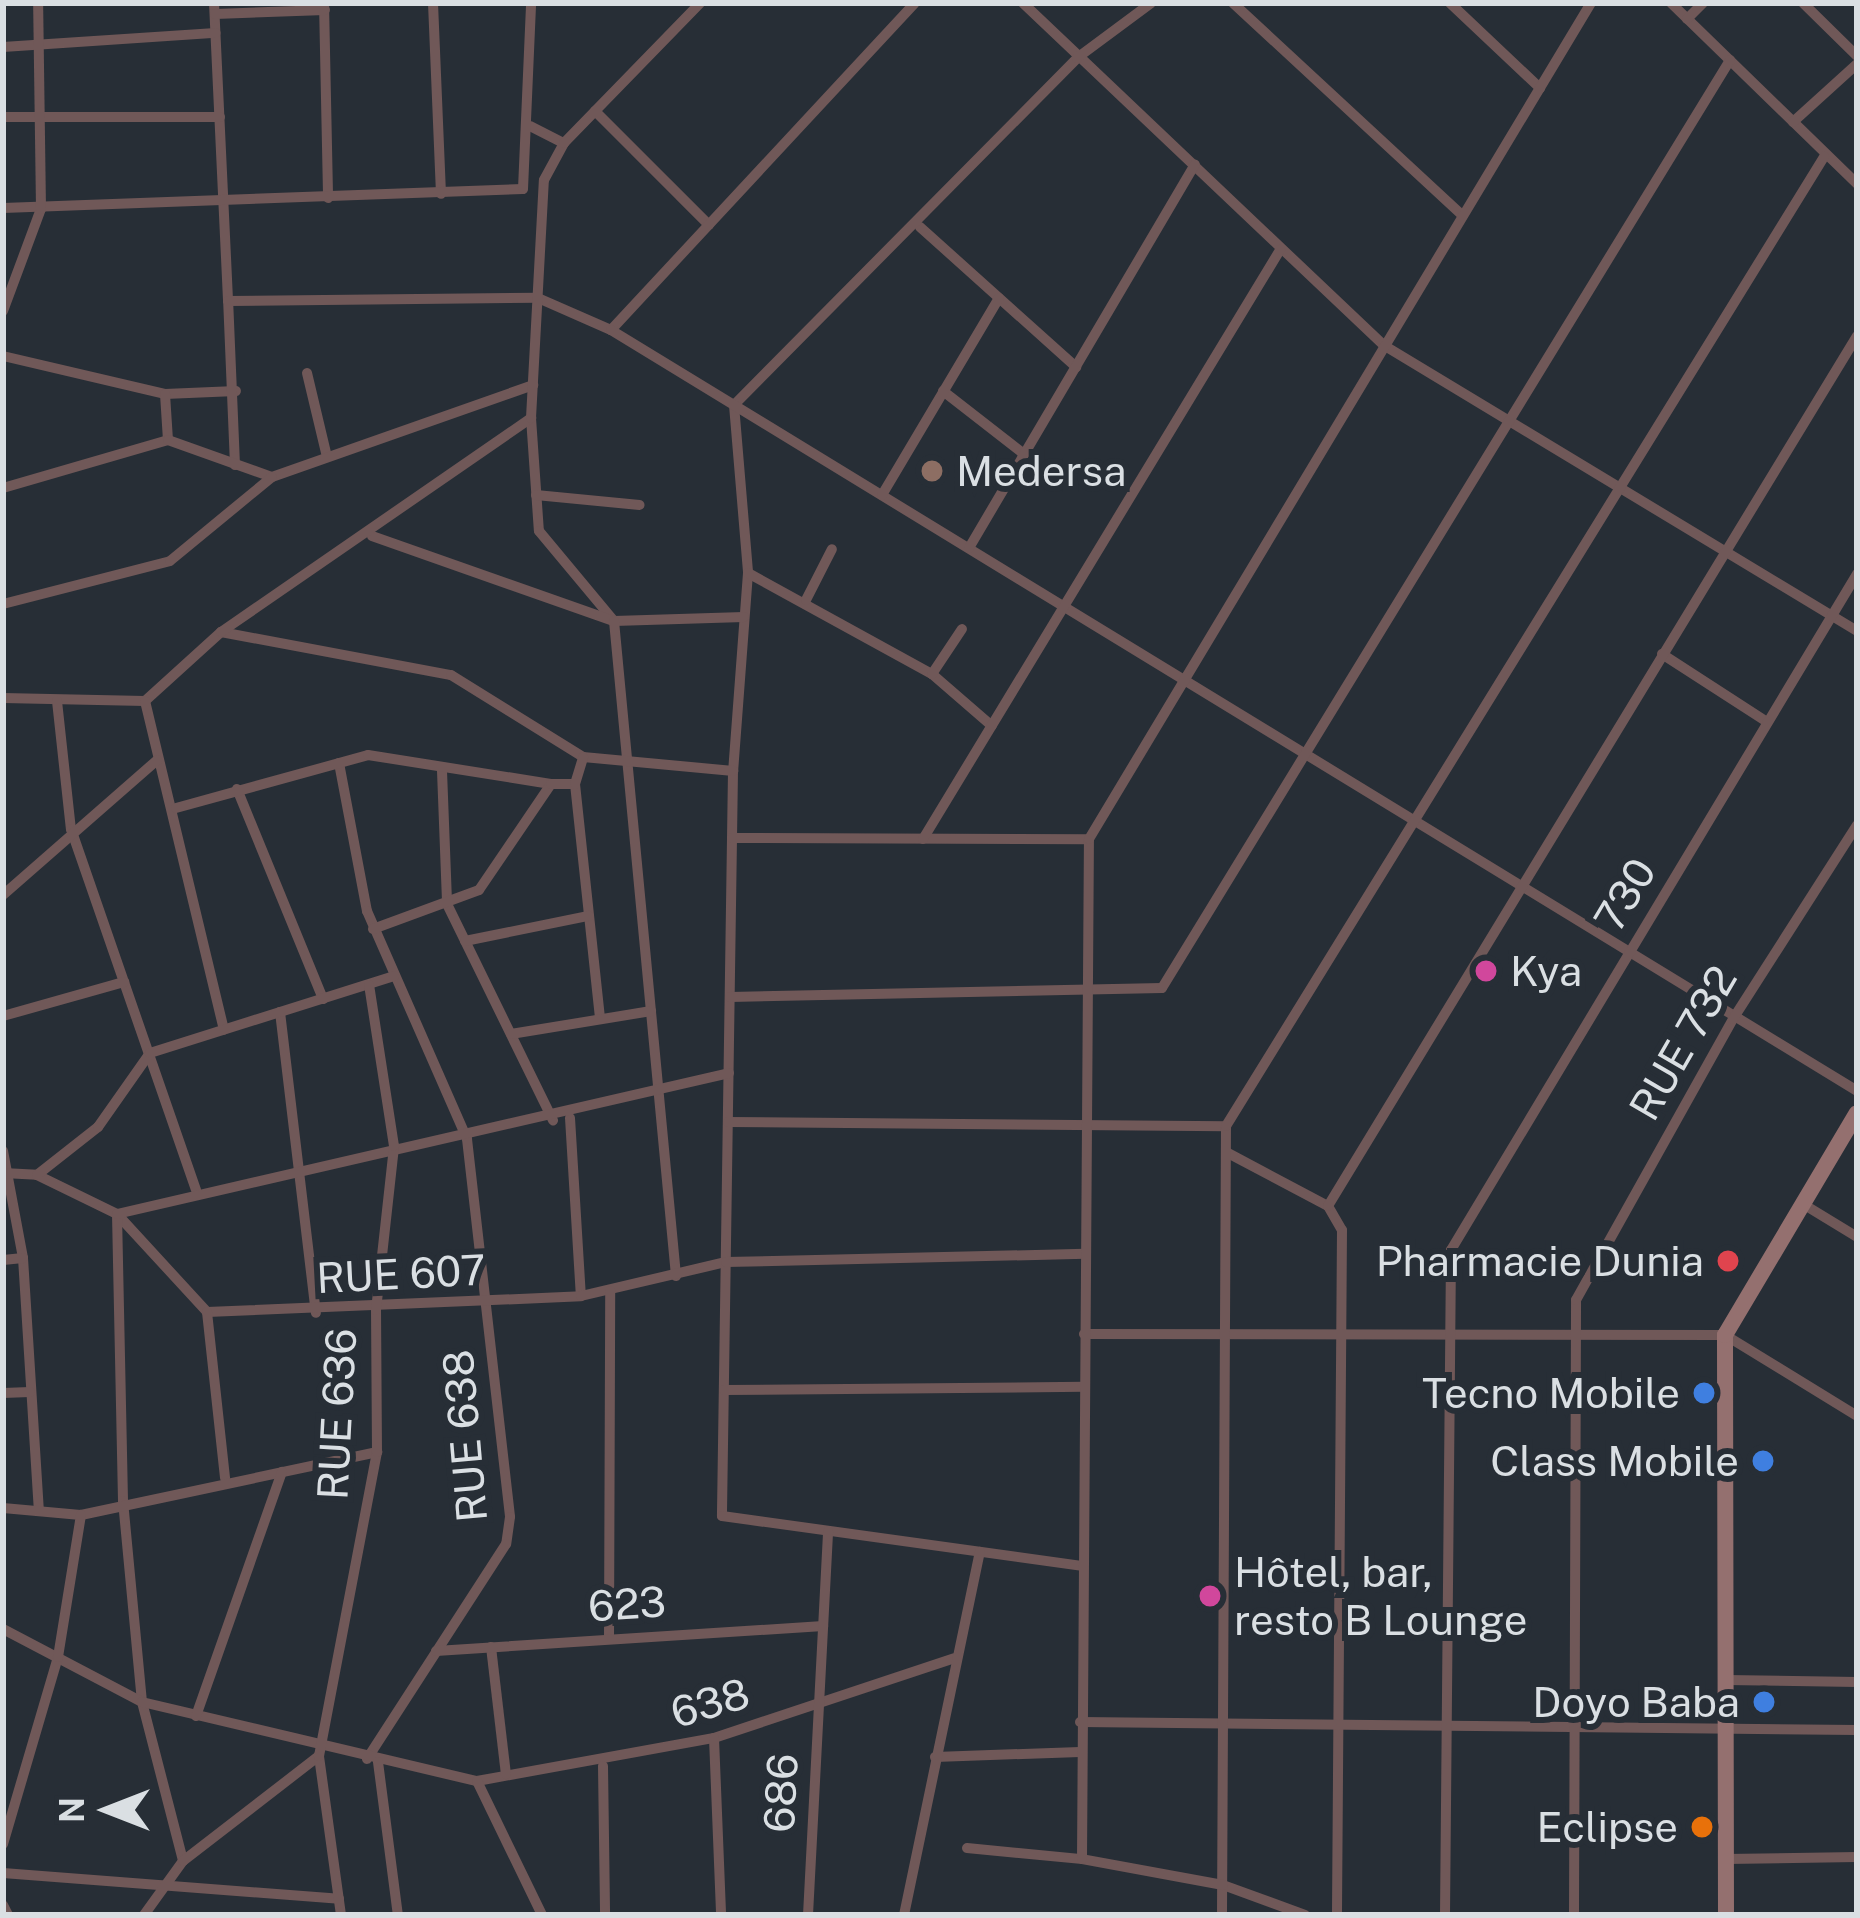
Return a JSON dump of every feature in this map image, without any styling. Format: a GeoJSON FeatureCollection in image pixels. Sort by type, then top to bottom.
{"type":"FeatureCollection","features":[{"type":"Feature","properties":{"kind":"street"},"geometry":{"type":"LineString","coordinates":[[3,311],[41,209],[38,3]]}},
{"type":"Feature","properties":{"kind":"street"},"geometry":{"type":"LineString","coordinates":[[433,3],[441,194]]}},
{"type":"Feature","properties":{"kind":"street"},"geometry":{"type":"LineString","coordinates":[[676,1276],[633,769],[614,621],[553,553],[536,495],[531,418],[544,181],[564,143],[700,3]]}},
{"type":"Feature","properties":{"kind":"street"},"geometry":{"type":"LineString","coordinates":[[611,330],[915,3]]}},
{"type":"Feature","properties":{"kind":"street"},"geometry":{"type":"LineString","coordinates":[[1023,3],[1385,346],[1857,631]]}},
{"type":"Feature","properties":{"kind":"street"},"geometry":{"type":"LineString","coordinates":[[734,405],[920,226],[1077,58],[1151,3]]}},
{"type":"Feature","properties":{"kind":"street"},"geometry":{"type":"LineString","coordinates":[[1233,3],[1463,216]]}},
{"type":"Feature","properties":{"kind":"street"},"geometry":{"type":"LineString","coordinates":[[1450,3],[1540,88]]}},
{"type":"Feature","properties":{"kind":"street"},"geometry":{"type":"LineString","coordinates":[[1082,1859],[1089,839],[1591,3]]}},
{"type":"Feature","properties":{"kind":"street"},"geometry":{"type":"LineString","coordinates":[[1671,3],[1824,157],[1857,184]]}},
{"type":"Feature","properties":{"kind":"street"},"geometry":{"type":"LineString","coordinates":[[1687,19],[1703,3]]}},
{"type":"Feature","properties":{"kind":"street"},"geometry":{"type":"LineString","coordinates":[[1793,122],[1857,60],[1803,3]]}},
{"type":"Feature","properties":{"kind":"street"},"geometry":{"type":"LineString","coordinates":[[3,208],[523,189],[534,6]]}},
{"type":"Feature","properties":{"kind":"street"},"geometry":{"type":"LineString","coordinates":[[236,464],[215,9],[325,7],[328,198]]}},
{"type":"Feature","properties":{"kind":"street"},"geometry":{"type":"LineString","coordinates":[[3,47],[216,33]]}},
{"type":"Feature","properties":{"kind":"street"},"geometry":{"type":"LineString","coordinates":[[730,997],[1088,997],[1162,988],[1730,60]]}},
{"type":"Feature","properties":{"kind":"street"},"geometry":{"type":"LineString","coordinates":[[595,111],[710,225]]}},
{"type":"Feature","properties":{"kind":"street"},"geometry":{"type":"LineString","coordinates":[[3,117],[220,118]]}},
{"type":"Feature","properties":{"kind":"street"},"geometry":{"type":"LineString","coordinates":[[530,125],[564,143]]}},
{"type":"Feature","properties":{"kind":"street"},"geometry":{"type":"LineString","coordinates":[[1222,1915],[1226,1126],[1824,157]]}},
{"type":"Feature","properties":{"kind":"street"},"geometry":{"type":"LineString","coordinates":[[969,548],[1195,165]]}},
{"type":"Feature","properties":{"kind":"street"},"geometry":{"type":"LineString","coordinates":[[920,226],[1076,367]]}},
{"type":"Feature","properties":{"kind":"street"},"geometry":{"type":"LineString","coordinates":[[923,838],[1280,250]]}},
{"type":"Feature","properties":{"kind":"street"},"geometry":{"type":"LineString","coordinates":[[227,302],[538,298],[611,330],[1630,952],[1732,1019],[1857,1091]]}},
{"type":"Feature","properties":{"kind":"street"},"geometry":{"type":"LineString","coordinates":[[882,495],[999,298]]}},
{"type":"Feature","properties":{"kind":"street"},"geometry":{"type":"LineString","coordinates":[[1328,1206],[1857,336]]}},
{"type":"Feature","properties":{"kind":"street"},"geometry":{"type":"LineString","coordinates":[[3,356],[165,394],[236,391]]}},
{"type":"Feature","properties":{"kind":"street"},"geometry":{"type":"LineString","coordinates":[[307,373],[327,457]]}},
{"type":"Feature","properties":{"kind":"street"},"geometry":{"type":"LineString","coordinates":[[3,604],[170,561],[272,477],[533,385]]}},
{"type":"Feature","properties":{"kind":"street"},"geometry":{"type":"LineString","coordinates":[[943,392],[1024,454]]}},
{"type":"Feature","properties":{"kind":"street"},"geometry":{"type":"LineString","coordinates":[[165,394],[168,440]]}},
{"type":"Feature","properties":{"kind":"street"},"geometry":{"type":"LineString","coordinates":[[734,405],[748,573],[733,771],[722,1516],[1082,1566]]}},
{"type":"Feature","properties":{"kind":"street"},"geometry":{"type":"LineString","coordinates":[[3,698],[145,701],[221,632],[372,536],[531,418]]}},
{"type":"Feature","properties":{"kind":"street"},"geometry":{"type":"LineString","coordinates":[[3,488],[168,440],[272,477]]}},
{"type":"Feature","properties":{"kind":"street"},"geometry":{"type":"LineString","coordinates":[[536,495],[640,505]]}},
{"type":"Feature","properties":{"kind":"street"},"geometry":{"type":"LineString","coordinates":[[372,536],[614,621],[744,617]]}},
{"type":"Feature","properties":{"kind":"street"},"geometry":{"type":"LineString","coordinates":[[806,600],[832,549]]}},
{"type":"Feature","properties":{"kind":"street"},"geometry":{"type":"LineString","coordinates":[[748,573],[806,600],[932,674],[992,726]]}},
{"type":"Feature","properties":{"kind":"street","name":"730"},"geometry":{"type":"LineString","coordinates":[[1450,1334],[1451,1250],[1857,574]]}},
{"type":"Feature","properties":{"kind":"street"},"geometry":{"type":"LineString","coordinates":[[932,674],[962,629]]}},
{"type":"Feature","properties":{"kind":"street"},"geometry":{"type":"LineString","coordinates":[[221,632],[451,675],[583,757],[633,769],[733,771]]}},
{"type":"Feature","properties":{"kind":"street"},"geometry":{"type":"LineString","coordinates":[[1662,654],[1767,722]]}},
{"type":"Feature","properties":{"kind":"street"},"geometry":{"type":"LineString","coordinates":[[57,701],[71,829],[196,1190]]}},
{"type":"Feature","properties":{"kind":"street"},"geometry":{"type":"LineString","coordinates":[[145,701],[157,760],[176,808],[224,1030]]}},
{"type":"Feature","properties":{"kind":"street"},"geometry":{"type":"LineString","coordinates":[[176,808],[368,755],[442,771],[575,784]]}},
{"type":"Feature","properties":{"kind":"street"},"geometry":{"type":"LineString","coordinates":[[583,757],[575,784],[600,1017]]}},
{"type":"Feature","properties":{"kind":"street"},"geometry":{"type":"LineString","coordinates":[[5,890],[157,760]]}},
{"type":"Feature","properties":{"kind":"street","name":"RUE 638"},"geometry":{"type":"LineString","coordinates":[[339,763],[373,928],[467,1139],[510,1531],[373,1761]]}},
{"type":"Feature","properties":{"kind":"street"},"geometry":{"type":"LineString","coordinates":[[442,771],[447,904],[553,1120]]}},
{"type":"Feature","properties":{"kind":"street"},"geometry":{"type":"LineString","coordinates":[[373,928],[447,904],[485,884],[551,784]]}},
{"type":"Feature","properties":{"kind":"street"},"geometry":{"type":"LineString","coordinates":[[237,789],[323,999]]}},
{"type":"Feature","properties":{"kind":"street","name":"RUE 732"},"geometry":{"type":"LineString","coordinates":[[1576,1334],[1576,1300],[1732,1019],[1857,825]]}},
{"type":"Feature","properties":{"kind":"street"},"geometry":{"type":"LineString","coordinates":[[732,838],[1089,839]]}},
{"type":"Feature","properties":{"kind":"street"},"geometry":{"type":"LineString","coordinates":[[465,941],[588,916]]}},
{"type":"Feature","properties":{"kind":"street"},"geometry":{"type":"LineString","coordinates":[[37,1175],[98,1127],[150,1053],[394,976]]}},
{"type":"Feature","properties":{"kind":"street"},"geometry":{"type":"LineString","coordinates":[[3,1016],[124,982]]}},
{"type":"Feature","properties":{"kind":"street","name":"RUE 636"},"geometry":{"type":"LineString","coordinates":[[341,1915],[321,1752],[377,1452],[376,1310],[394,1146],[369,985]]}},
{"type":"Feature","properties":{"kind":"street"},"geometry":{"type":"LineString","coordinates":[[511,1034],[651,1011]]}},
{"type":"Feature","properties":{"kind":"street"},"geometry":{"type":"LineString","coordinates":[[280,1012],[316,1313]]}},
{"type":"Feature","properties":{"kind":"street"},"geometry":{"type":"LineString","coordinates":[[117,1214],[296,1166],[570,1118],[729,1072]]}},
{"type":"Feature","properties":{"kind":"street"},"geometry":{"type":"LineString","coordinates":[[1726,1915],[1725,1335],[1857,1113]]}},
{"type":"Feature","properties":{"kind":"street"},"geometry":{"type":"LineString","coordinates":[[570,1118],[581,1296]]}},
{"type":"Feature","properties":{"kind":"street"},"geometry":{"type":"LineString","coordinates":[[728,1121],[1226,1126]]}},
{"type":"Feature","properties":{"kind":"street"},"geometry":{"type":"LineString","coordinates":[[3,1151],[23,1258],[39,1510]]}},
{"type":"Feature","properties":{"kind":"street"},"geometry":{"type":"LineString","coordinates":[[1226,1151],[1328,1206],[1342,1230],[1337,1915]]}},
{"type":"Feature","properties":{"kind":"street"},"geometry":{"type":"LineString","coordinates":[[8,1174],[37,1175],[117,1214],[208,1312],[225,1478]]}},
{"type":"Feature","properties":{"kind":"street"},"geometry":{"type":"LineString","coordinates":[[1803,1204],[1857,1238]]}},
{"type":"Feature","properties":{"kind":"street"},"geometry":{"type":"LineString","coordinates":[[117,1214],[123,1501],[142,1702],[183,1861]]}},
{"type":"Feature","properties":{"kind":"street","name":"RUE 607"},"geometry":{"type":"LineString","coordinates":[[208,1312],[316,1313],[581,1296],[726,1262],[1085,1254]]}},
{"type":"Feature","properties":{"kind":"street"},"geometry":{"type":"LineString","coordinates":[[3,1259],[23,1258]]}},
{"type":"Feature","properties":{"kind":"street"},"geometry":{"type":"LineString","coordinates":[[609,1637],[610,1291]]}},
{"type":"Feature","properties":{"kind":"street"},"geometry":{"type":"LineString","coordinates":[[1084,1334],[1725,1335],[1857,1416]]}},
{"type":"Feature","properties":{"kind":"street"},"geometry":{"type":"LineString","coordinates":[[1445,1915],[1450,1334]]}},
{"type":"Feature","properties":{"kind":"street"},"geometry":{"type":"LineString","coordinates":[[1574,1915],[1576,1334]]}},
{"type":"Feature","properties":{"kind":"street"},"geometry":{"type":"LineString","coordinates":[[724,1390],[1084,1387]]}},
{"type":"Feature","properties":{"kind":"street"},"geometry":{"type":"LineString","coordinates":[[3,1393],[31,1392]]}},
{"type":"Feature","properties":{"kind":"street"},"geometry":{"type":"LineString","coordinates":[[3,1508],[81,1515],[225,1478],[282,1472],[377,1452]]}},
{"type":"Feature","properties":{"kind":"street"},"geometry":{"type":"LineString","coordinates":[[196,1716],[282,1472]]}},
{"type":"Feature","properties":{"kind":"street"},"geometry":{"type":"LineString","coordinates":[[3,1844],[58,1657],[81,1515]]}},
{"type":"Feature","properties":{"kind":"street","name":"686"},"geometry":{"type":"LineString","coordinates":[[808,1915],[828,1532]]}},
{"type":"Feature","properties":{"kind":"street"},"geometry":{"type":"LineString","coordinates":[[904,1915],[954,1658],[980,1552]]}},
{"type":"Feature","properties":{"kind":"street","name":"623"},"geometry":{"type":"LineString","coordinates":[[436,1652],[824,1626]]}},
{"type":"Feature","properties":{"kind":"street"},"geometry":{"type":"LineString","coordinates":[[3,1630],[142,1702],[321,1752],[477,1781],[542,1915]]}},
{"type":"Feature","properties":{"kind":"street"},"geometry":{"type":"LineString","coordinates":[[491,1647],[506,1774]]}},
{"type":"Feature","properties":{"kind":"street","name":"638"},"geometry":{"type":"LineString","coordinates":[[477,1781],[604,1766],[714,1738],[954,1658]]}},
{"type":"Feature","properties":{"kind":"street"},"geometry":{"type":"LineString","coordinates":[[1726,1680],[1857,1682]]}},
{"type":"Feature","properties":{"kind":"street"},"geometry":{"type":"LineString","coordinates":[[1080,1722],[1857,1730]]}},
{"type":"Feature","properties":{"kind":"street"},"geometry":{"type":"LineString","coordinates":[[714,1738],[721,1915]]}},
{"type":"Feature","properties":{"kind":"street"},"geometry":{"type":"LineString","coordinates":[[144,1915],[183,1861],[321,1752]]}},
{"type":"Feature","properties":{"kind":"street"},"geometry":{"type":"LineString","coordinates":[[935,1757],[1080,1752]]}},
{"type":"Feature","properties":{"kind":"street"},"geometry":{"type":"LineString","coordinates":[[373,1761],[398,1915]]}},
{"type":"Feature","properties":{"kind":"street"},"geometry":{"type":"LineString","coordinates":[[604,1766],[605,1915]]}},
{"type":"Feature","properties":{"kind":"street"},"geometry":{"type":"LineString","coordinates":[[967,1848],[1082,1859],[1223,1885],[1305,1915]]}},
{"type":"Feature","properties":{"kind":"street"},"geometry":{"type":"LineString","coordinates":[[1726,1859],[1857,1857]]}},
{"type":"Feature","properties":{"kind":"street"},"geometry":{"type":"LineString","coordinates":[[3,1873],[339,1898]]}},
{"type":"Feature","properties":{"kind":"street"},"geometry":{"type":"LineString","coordinates":[[3,1906],[8,1915]]}},
{"type":"Feature","properties":{"kind":"place","name":"Medersa"},"geometry":{"type":"Point","coordinates":[932,471]}},
{"type":"Feature","properties":{"kind":"place","name":"Kya"},"geometry":{"type":"Point","coordinates":[1486,971]}},
{"type":"Feature","properties":{"kind":"place","name":"Pharmacie Dunia"},"geometry":{"type":"Point","coordinates":[1728,1261]}},
{"type":"Feature","properties":{"kind":"place","name":"Tecno Mobile"},"geometry":{"type":"Point","coordinates":[1704,1393]}},
{"type":"Feature","properties":{"kind":"place","name":"Class Mobile"},"geometry":{"type":"Point","coordinates":[1763,1461]}},
{"type":"Feature","properties":{"kind":"place","name":"Hôtel, bar, resto B Lounge"},"geometry":{"type":"Point","coordinates":[1210,1596]}},
{"type":"Feature","properties":{"kind":"place","name":"Doyo Baba"},"geometry":{"type":"Point","coordinates":[1764,1702]}},
{"type":"Feature","properties":{"kind":"place","name":"Eclipse"},"geometry":{"type":"Point","coordinates":[1702,1827]}}]}
